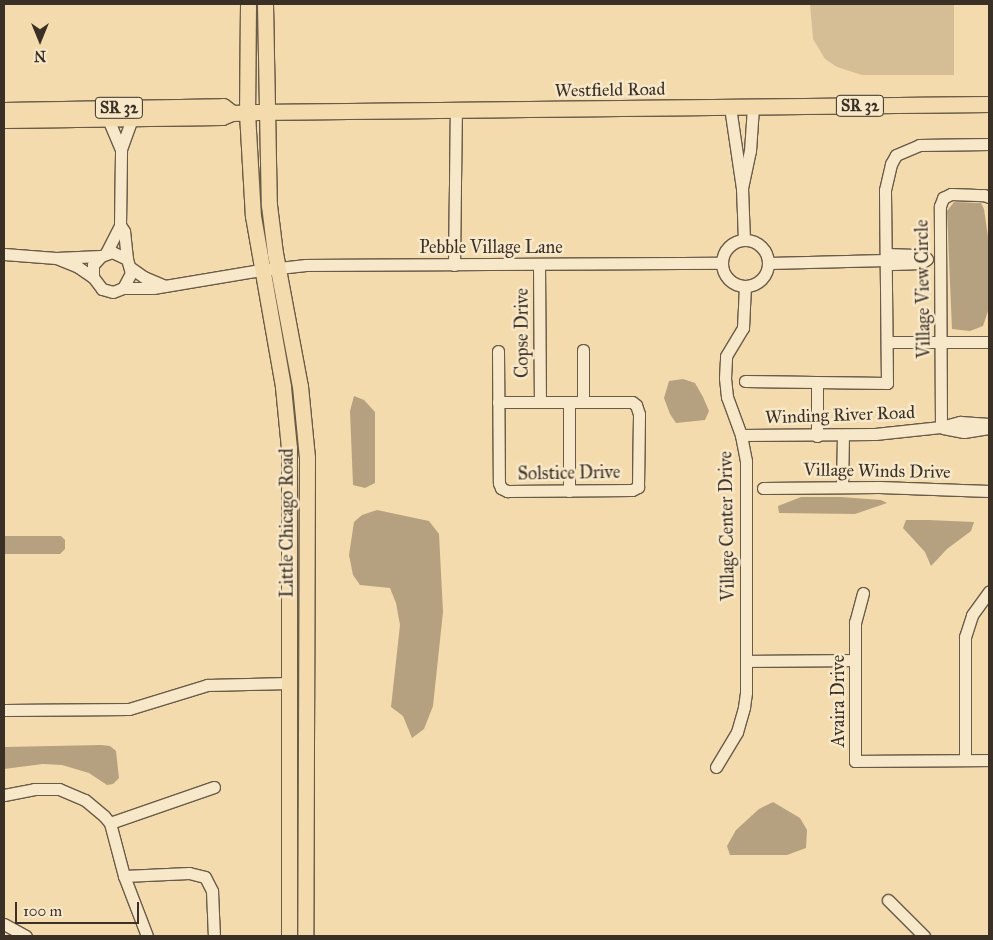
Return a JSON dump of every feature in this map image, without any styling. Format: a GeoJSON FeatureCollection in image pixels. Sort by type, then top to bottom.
{"type":"FeatureCollection","features":[{"type":"Feature","properties":{"kind":"main road","name":"Little Chicago Road"},"geometry":{"type":"LineString","coordinates":[[248,4],[247,112],[253,216],[261,270],[284,387],[289,448],[288,936]]}},
{"type":"Feature","properties":{"kind":"main road","name":"Little Chicago Road"},"geometry":{"type":"LineString","coordinates":[[265,4],[267,190],[278,268],[300,386],[307,458],[305,936]]}},
{"type":"Feature","properties":{"kind":"main road","name":"Westfield Road"},"geometry":{"type":"LineString","coordinates":[[4,120],[222,117],[232,113],[247,112],[989,104]]}},
{"type":"Feature","properties":{"kind":"main road","name":"Westfield Road"},"geometry":{"type":"LineString","coordinates":[[4,110],[223,106],[232,113]]}},
{"type":"Feature","properties":{"kind":"street"},"geometry":{"type":"LineString","coordinates":[[730,107],[742,188],[744,239]]}},
{"type":"Feature","properties":{"kind":"street"},"geometry":{"type":"LineString","coordinates":[[742,188],[750,151],[753,107]]}},
{"type":"Feature","properties":{"kind":"street"},"geometry":{"type":"LineString","coordinates":[[454,265],[456,110]]}},
{"type":"Feature","properties":{"kind":"street"},"geometry":{"type":"LineString","coordinates":[[108,118],[121,149]]}},
{"type":"Feature","properties":{"kind":"street"},"geometry":{"type":"LineString","coordinates":[[120,225],[124,231],[130,279],[123,288],[107,291],[97,286],[93,277],[93,265],[103,255],[120,225],[121,149],[132,118]]}},
{"type":"Feature","properties":{"kind":"street"},"geometry":{"type":"LineString","coordinates":[[745,381],[887,383],[886,183],[889,168],[896,155],[925,144],[989,144]]}},
{"type":"Feature","properties":{"kind":"street","name":"Village View Circle"},"geometry":{"type":"LineString","coordinates":[[941,427],[940,206],[943,198],[951,194],[984,195],[989,197]]}},
{"type":"Feature","properties":{"kind":"street"},"geometry":{"type":"LineString","coordinates":[[744,239],[756,242],[762,246],[769,263],[762,280],[745,286],[730,281],[724,273],[722,263],[724,253],[730,245],[744,239]]}},
{"type":"Feature","properties":{"kind":"street"},"geometry":{"type":"LineString","coordinates":[[4,254],[56,258],[117,253],[144,277],[165,286]]}},
{"type":"Feature","properties":{"kind":"street"},"geometry":{"type":"LineString","coordinates":[[56,258],[78,267],[93,277]]}},
{"type":"Feature","properties":{"kind":"street"},"geometry":{"type":"LineString","coordinates":[[769,263],[886,259],[922,263],[927,259],[940,259]]}},
{"type":"Feature","properties":{"kind":"street","name":"Pebble Village Lane"},"geometry":{"type":"LineString","coordinates":[[123,288],[153,288],[261,270],[332,265],[722,263]]}},
{"type":"Feature","properties":{"kind":"street","name":"Copse Drive"},"geometry":{"type":"LineString","coordinates":[[539,264],[540,401]]}},
{"type":"Feature","properties":{"kind":"street","name":"Village Center Drive"},"geometry":{"type":"LineString","coordinates":[[716,766],[737,732],[746,692],[746,461],[741,435],[727,397],[724,364],[726,356],[743,328],[745,286]]}},
{"type":"Feature","properties":{"kind":"street"},"geometry":{"type":"LineString","coordinates":[[887,342],[989,342]]}},
{"type":"Feature","properties":{"kind":"street"},"geometry":{"type":"LineString","coordinates":[[498,352],[498,402],[568,402],[584,401],[583,350]]}},
{"type":"Feature","properties":{"kind":"street"},"geometry":{"type":"LineString","coordinates":[[817,382],[817,436]]}},
{"type":"Feature","properties":{"kind":"street","name":"Solstice Drive"},"geometry":{"type":"LineString","coordinates":[[498,402],[499,483],[501,488],[506,491],[636,489],[640,484],[639,414],[636,405],[628,401],[584,401]]}},
{"type":"Feature","properties":{"kind":"street"},"geometry":{"type":"LineString","coordinates":[[568,402],[569,491]]}},
{"type":"Feature","properties":{"kind":"street","name":"Winding River Road"},"geometry":{"type":"LineString","coordinates":[[741,435],[817,436],[890,433],[941,427],[960,422],[989,424]]}},
{"type":"Feature","properties":{"kind":"street","name":"Winding River Road"},"geometry":{"type":"LineString","coordinates":[[941,427],[964,432],[989,428]]}},
{"type":"Feature","properties":{"kind":"street"},"geometry":{"type":"LineString","coordinates":[[842,435],[842,487]]}},
{"type":"Feature","properties":{"kind":"street","name":"Village Winds Drive"},"geometry":{"type":"LineString","coordinates":[[763,488],[842,487],[989,491]]}},
{"type":"Feature","properties":{"kind":"street"},"geometry":{"type":"LineString","coordinates":[[989,592],[972,615],[965,638],[965,760],[989,760]]}},
{"type":"Feature","properties":{"kind":"street","name":"Avaira Drive"},"geometry":{"type":"LineString","coordinates":[[863,593],[856,612],[856,761],[965,760]]}},
{"type":"Feature","properties":{"kind":"street"},"geometry":{"type":"LineString","coordinates":[[746,661],[855,660]]}},
{"type":"Feature","properties":{"kind":"street"},"geometry":{"type":"LineString","coordinates":[[4,710],[128,709],[215,684],[289,683]]}},
{"type":"Feature","properties":{"kind":"street"},"geometry":{"type":"LineString","coordinates":[[110,822],[214,787]]}},
{"type":"Feature","properties":{"kind":"street"},"geometry":{"type":"LineString","coordinates":[[4,795],[34,789],[59,789],[86,800],[110,822],[124,876],[147,936]]}},
{"type":"Feature","properties":{"kind":"street"},"geometry":{"type":"LineString","coordinates":[[124,876],[189,873],[205,877],[212,891],[214,936]]}},
{"type":"Feature","properties":{"kind":"street"},"geometry":{"type":"LineString","coordinates":[[888,900],[924,936]]}},
{"type":"Feature","properties":{"kind":"street"},"geometry":{"type":"LineString","coordinates":[[4,924],[26,936]]}},
{"type":"Feature","properties":{"kind":"shaded area"},"geometry":{"type":"Polygon","coordinates":[[[810,4],[954,4],[954,75],[862,75],[837,67],[825,59],[813,39],[810,4]]]}},
{"type":"Feature","properties":{"kind":"shaded area"},"geometry":{"type":"Polygon","coordinates":[[[954,202],[981,203],[984,209],[989,244],[989,308],[983,326],[970,331],[952,329],[947,211],[954,202]]]}},
{"type":"Feature","properties":{"kind":"shaded area"},"geometry":{"type":"Polygon","coordinates":[[[683,379],[695,383],[703,397],[709,411],[705,420],[676,423],[670,414],[664,398],[669,381],[683,379]]]}},
{"type":"Feature","properties":{"kind":"shaded area"},"geometry":{"type":"Polygon","coordinates":[[[354,396],[364,400],[375,412],[375,483],[365,488],[353,485],[350,411],[354,396]]]}},
{"type":"Feature","properties":{"kind":"shaded area"},"geometry":{"type":"Polygon","coordinates":[[[801,497],[841,497],[881,500],[887,503],[855,514],[779,513],[778,506],[801,497]]]}},
{"type":"Feature","properties":{"kind":"shaded area"},"geometry":{"type":"Polygon","coordinates":[[[377,510],[429,521],[439,534],[443,612],[433,706],[424,729],[412,738],[403,716],[391,707],[400,625],[396,603],[390,588],[360,585],[353,575],[349,555],[354,522],[362,515],[377,510]]]}},
{"type":"Feature","properties":{"kind":"shaded area"},"geometry":{"type":"Polygon","coordinates":[[[906,520],[974,522],[971,531],[947,549],[931,566],[925,552],[903,528],[906,520]]]}},
{"type":"Feature","properties":{"kind":"shaded area"},"geometry":{"type":"Polygon","coordinates":[[[4,536],[61,536],[65,540],[65,549],[60,554],[4,554],[4,536]]]}},
{"type":"Feature","properties":{"kind":"shaded area"},"geometry":{"type":"Polygon","coordinates":[[[110,746],[116,751],[119,778],[113,784],[107,785],[89,773],[62,765],[43,764],[4,769],[4,747],[110,746]]]}},
{"type":"Feature","properties":{"kind":"shaded area"},"geometry":{"type":"Polygon","coordinates":[[[773,802],[800,818],[807,830],[806,848],[787,855],[730,855],[727,846],[736,830],[759,809],[773,802]]]}}]}
